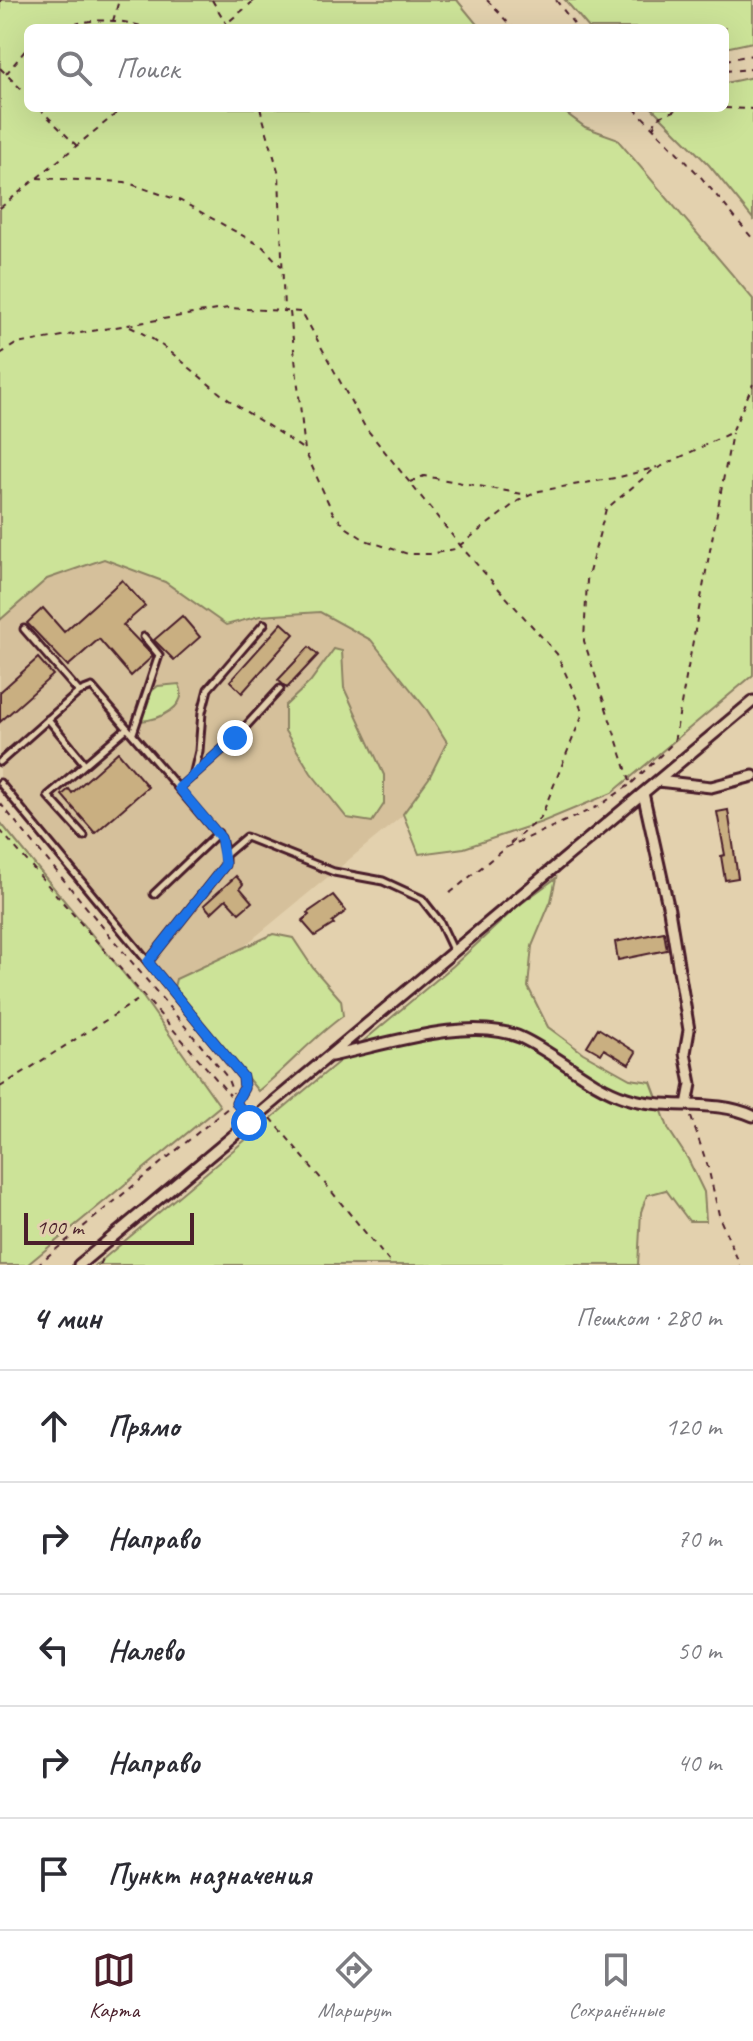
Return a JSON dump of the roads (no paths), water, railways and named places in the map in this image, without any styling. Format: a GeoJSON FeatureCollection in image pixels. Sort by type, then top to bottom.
{"type":"FeatureCollection","features":[{"type":"Feature","properties":{"kind":"street"},"geometry":{"type":"LineString","coordinates":[[79,1265],[753,701]]}},
{"type":"Feature","properties":{"kind":"street"},"geometry":{"type":"LineString","coordinates":[[658,781],[711,787],[753,776]]}},
{"type":"Feature","properties":{"kind":"street"},"geometry":{"type":"LineString","coordinates":[[643,793],[669,910],[689,1030],[685,1053],[691,1084],[687,1105]]}},
{"type":"Feature","properties":{"kind":"street"},"geometry":{"type":"LineString","coordinates":[[329,1056],[457,1030],[489,1028],[519,1037],[555,1056],[606,1091],[630,1099],[722,1106],[753,1116]]}},
{"type":"Feature","properties":{"kind":"lane"},"geometry":{"type":"LineString","coordinates":[[193,776],[208,689],[264,624]]}},
{"type":"Feature","properties":{"kind":"lane"},"geometry":{"type":"LineString","coordinates":[[24,629],[79,692]]}},
{"type":"Feature","properties":{"kind":"lane"},"geometry":{"type":"LineString","coordinates":[[132,734],[159,655],[144,637]]}},
{"type":"Feature","properties":{"kind":"lane"},"geometry":{"type":"LineString","coordinates":[[0,762],[79,692],[92,687],[218,833],[225,865],[148,962]]}},
{"type":"Feature","properties":{"kind":"lane"},"geometry":{"type":"LineString","coordinates":[[179,788],[235,738],[280,689]]}},
{"type":"Feature","properties":{"kind":"lane"},"geometry":{"type":"LineString","coordinates":[[48,719],[85,764]]}},
{"type":"Feature","properties":{"kind":"lane"},"geometry":{"type":"LineString","coordinates":[[84,836],[48,796],[127,728]]}},
{"type":"Feature","properties":{"kind":"lane"},"geometry":{"type":"LineString","coordinates":[[0,783],[243,1077],[244,1088],[236,1102],[249,1123]]}},
{"type":"Feature","properties":{"kind":"lane"},"geometry":{"type":"LineString","coordinates":[[154,894],[218,833]]}},
{"type":"Feature","properties":{"kind":"lane"},"geometry":{"type":"LineString","coordinates":[[225,855],[246,837],[334,872],[383,881],[422,899],[440,922],[454,952]]}}]}
